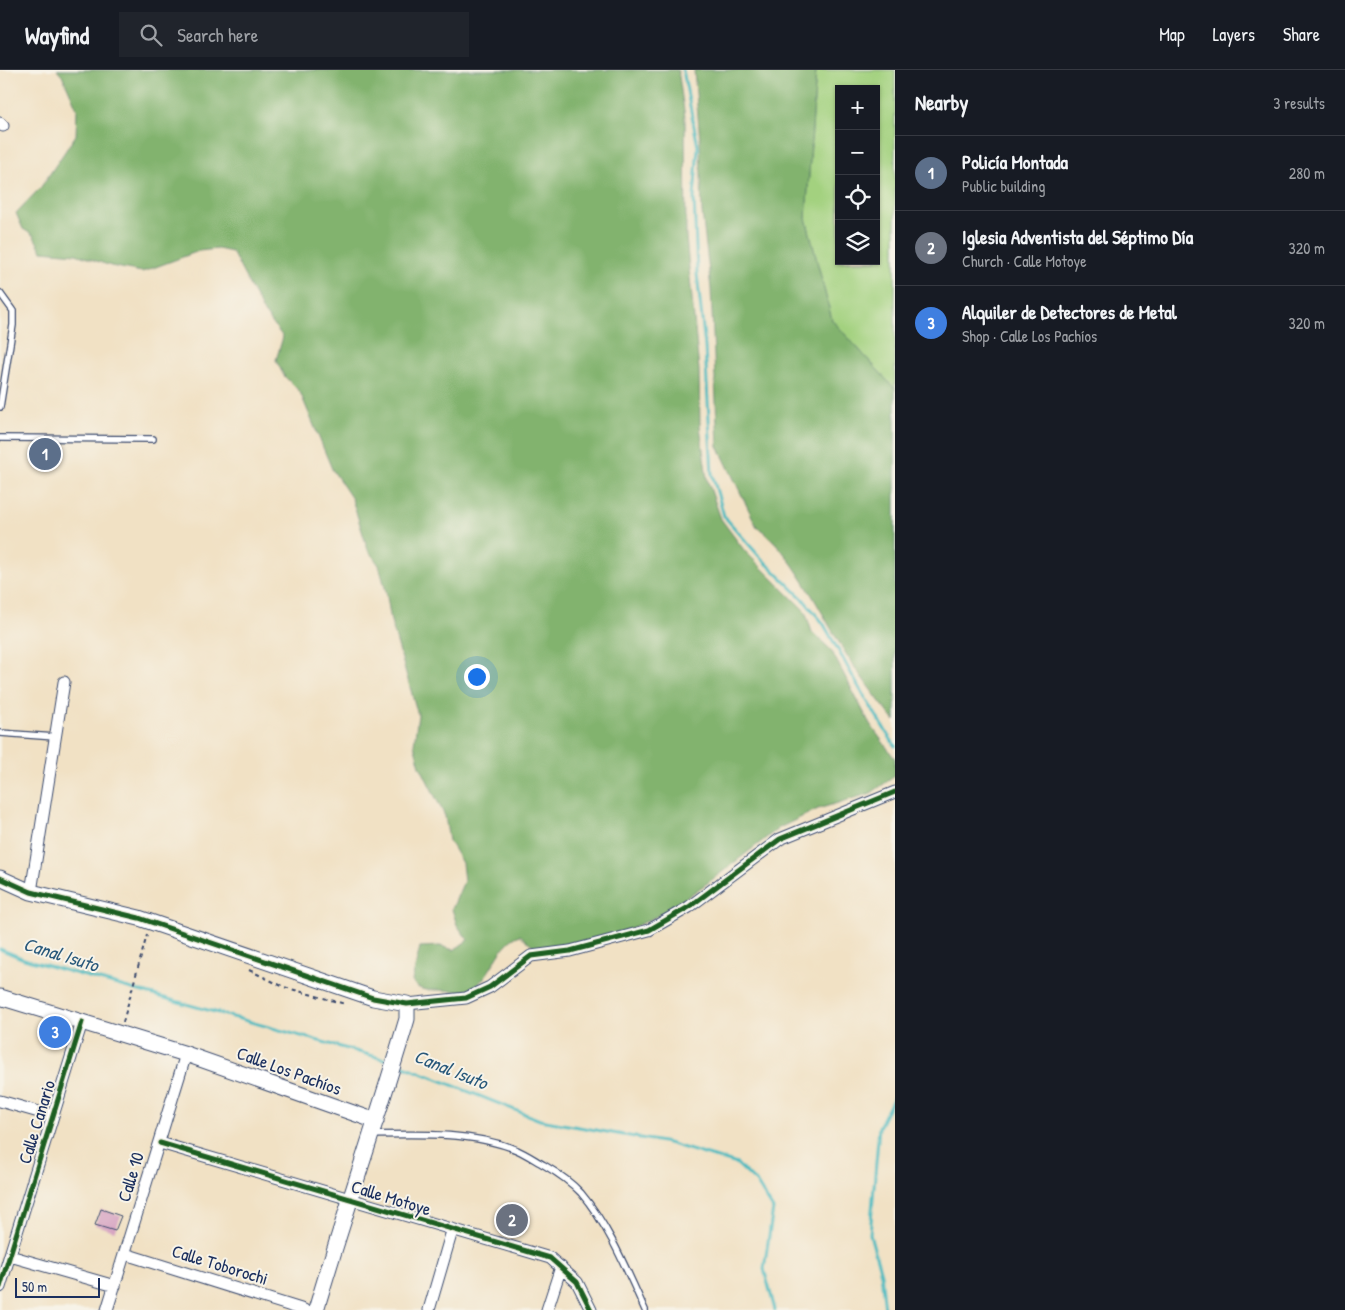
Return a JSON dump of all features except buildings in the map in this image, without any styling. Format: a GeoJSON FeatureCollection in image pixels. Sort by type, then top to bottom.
{"type":"FeatureCollection","features":[{"type":"Feature","properties":{"kind":"street"},"geometry":{"type":"LineString","coordinates":[[31,892],[64,682]]}},
{"type":"Feature","properties":{"kind":"street"},"geometry":{"type":"LineString","coordinates":[[0,878],[31,892],[139,918],[374,998],[407,1012],[466,998],[490,987],[531,956],[570,951],[649,930],[689,908],[780,839],[895,792]]}},
{"type":"Feature","properties":{"kind":"street","name":"Calle Los Pachíos"},"geometry":{"type":"LineString","coordinates":[[0,997],[186,1054],[374,1128]]}},
{"type":"Feature","properties":{"kind":"street"},"geometry":{"type":"LineString","coordinates":[[316,1310],[349,1199],[383,1101],[407,1012]]}},
{"type":"Feature","properties":{"kind":"street","name":"Calle Canario"},"geometry":{"type":"LineString","coordinates":[[0,1287],[82,1022]]}},
{"type":"Feature","properties":{"kind":"street","name":"Calle 10"},"geometry":{"type":"LineString","coordinates":[[107,1310],[186,1054]]}},
{"type":"Feature","properties":{"kind":"street"},"geometry":{"type":"LineString","coordinates":[[0,1101],[53,1116]]}},
{"type":"Feature","properties":{"kind":"street","name":"Calle Motoye"},"geometry":{"type":"LineString","coordinates":[[160,1143],[452,1231],[550,1258],[577,1282],[591,1310]]}},
{"type":"Feature","properties":{"kind":"street"},"geometry":{"type":"LineString","coordinates":[[429,1310],[452,1231]]}},
{"type":"Feature","properties":{"kind":"street","name":"Calle Toborochi"},"geometry":{"type":"LineString","coordinates":[[125,1254],[304,1310]]}},
{"type":"Feature","properties":{"kind":"street"},"geometry":{"type":"LineString","coordinates":[[10,1256],[115,1286]]}},
{"type":"Feature","properties":{"kind":"street"},"geometry":{"type":"LineString","coordinates":[[547,1310],[561,1267]]}},
{"type":"Feature","properties":{"kind":"lane"},"geometry":{"type":"LineString","coordinates":[[0,292],[13,311],[13,325],[0,407]]}},
{"type":"Feature","properties":{"kind":"lane"},"geometry":{"type":"LineString","coordinates":[[0,438],[153,439]]}},
{"type":"Feature","properties":{"kind":"lane"},"geometry":{"type":"LineString","coordinates":[[0,733],[55,737]]}},
{"type":"Feature","properties":{"kind":"lane"},"geometry":{"type":"LineString","coordinates":[[374,1128],[496,1144],[518,1151],[555,1171],[580,1192],[597,1216],[622,1260],[645,1310]]}},
{"type":"Feature","properties":{"kind":"path"},"geometry":{"type":"LineString","coordinates":[[120,1034],[144,948]]}},
{"type":"Feature","properties":{"kind":"green space"},"geometry":{"type":"Polygon","coordinates":[[[57,70],[678,70],[685,117],[686,237],[699,370],[700,426],[707,479],[721,519],[744,550],[805,611],[812,632],[831,650],[870,724],[895,759],[895,776],[871,793],[818,809],[779,828],[709,882],[665,912],[625,931],[584,942],[536,948],[520,935],[504,947],[487,974],[473,988],[463,991],[427,990],[415,985],[412,981],[420,947],[440,946],[454,950],[468,940],[457,925],[452,909],[464,881],[462,863],[449,841],[445,816],[420,766],[414,744],[418,715],[391,621],[379,565],[368,550],[352,499],[332,469],[300,392],[284,376],[276,360],[283,337],[263,311],[232,252],[218,249],[199,251],[142,272],[111,266],[76,254],[42,251],[33,235],[23,229],[16,213],[41,187],[76,135],[77,109],[63,77],[57,70]]]}},
{"type":"Feature","properties":{"kind":"green space"},"geometry":{"type":"Polygon","coordinates":[[[694,70],[816,70],[806,218],[832,320],[895,389],[895,721],[851,661],[806,585],[782,550],[757,527],[718,446],[711,289],[702,212],[700,140],[694,70]]]}},
{"type":"Feature","properties":{"kind":"green space"},"geometry":{"type":"Polygon","coordinates":[[[816,70],[895,70],[895,389],[832,320],[806,218],[816,70]]]}},
{"type":"Feature","properties":{"kind":"waterway"},"geometry":{"type":"LineString","coordinates":[[683,70],[698,147],[694,197],[697,273],[705,347],[712,474],[724,516],[759,556],[803,599],[823,623],[861,691],[895,746]]}},
{"type":"Feature","properties":{"kind":"waterway","name":"Canal Isuto"},"geometry":{"type":"LineString","coordinates":[[0,949],[24,959],[391,1061]]}},
{"type":"Feature","properties":{"kind":"waterway","name":"Canal Isuto"},"geometry":{"type":"LineString","coordinates":[[399,1064],[540,1120],[668,1143],[737,1164],[756,1182],[773,1209],[764,1269],[775,1310]]}},
{"type":"Feature","properties":{"kind":"waterway"},"geometry":{"type":"LineString","coordinates":[[885,1310],[881,1274],[870,1234],[879,1127],[895,1095]]}},
{"type":"Feature","properties":{"kind":"cycle path"},"geometry":{"type":"LineString","coordinates":[[0,878],[31,892],[139,918],[373,998],[407,1004],[466,998],[490,987],[531,956],[570,951],[649,930],[689,907],[780,839],[895,792]]}},
{"type":"Feature","properties":{"kind":"cycle path"},"geometry":{"type":"LineString","coordinates":[[0,1287],[82,1022]]}},
{"type":"Feature","properties":{"kind":"cycle path"},"geometry":{"type":"LineString","coordinates":[[160,1143],[550,1258],[577,1282],[591,1310]]}},
{"type":"Feature","properties":{"kind":"place","name":"Policía Montada"},"geometry":{"type":"Point","coordinates":[45,454]}},
{"type":"Feature","properties":{"kind":"place","name":"Alquiler de Detectores de Metal"},"geometry":{"type":"Point","coordinates":[55,1032]}},
{"type":"Feature","properties":{"kind":"place","name":"Iglesia Adventista del Séptimo Día"},"geometry":{"type":"Point","coordinates":[512,1220]}}]}
